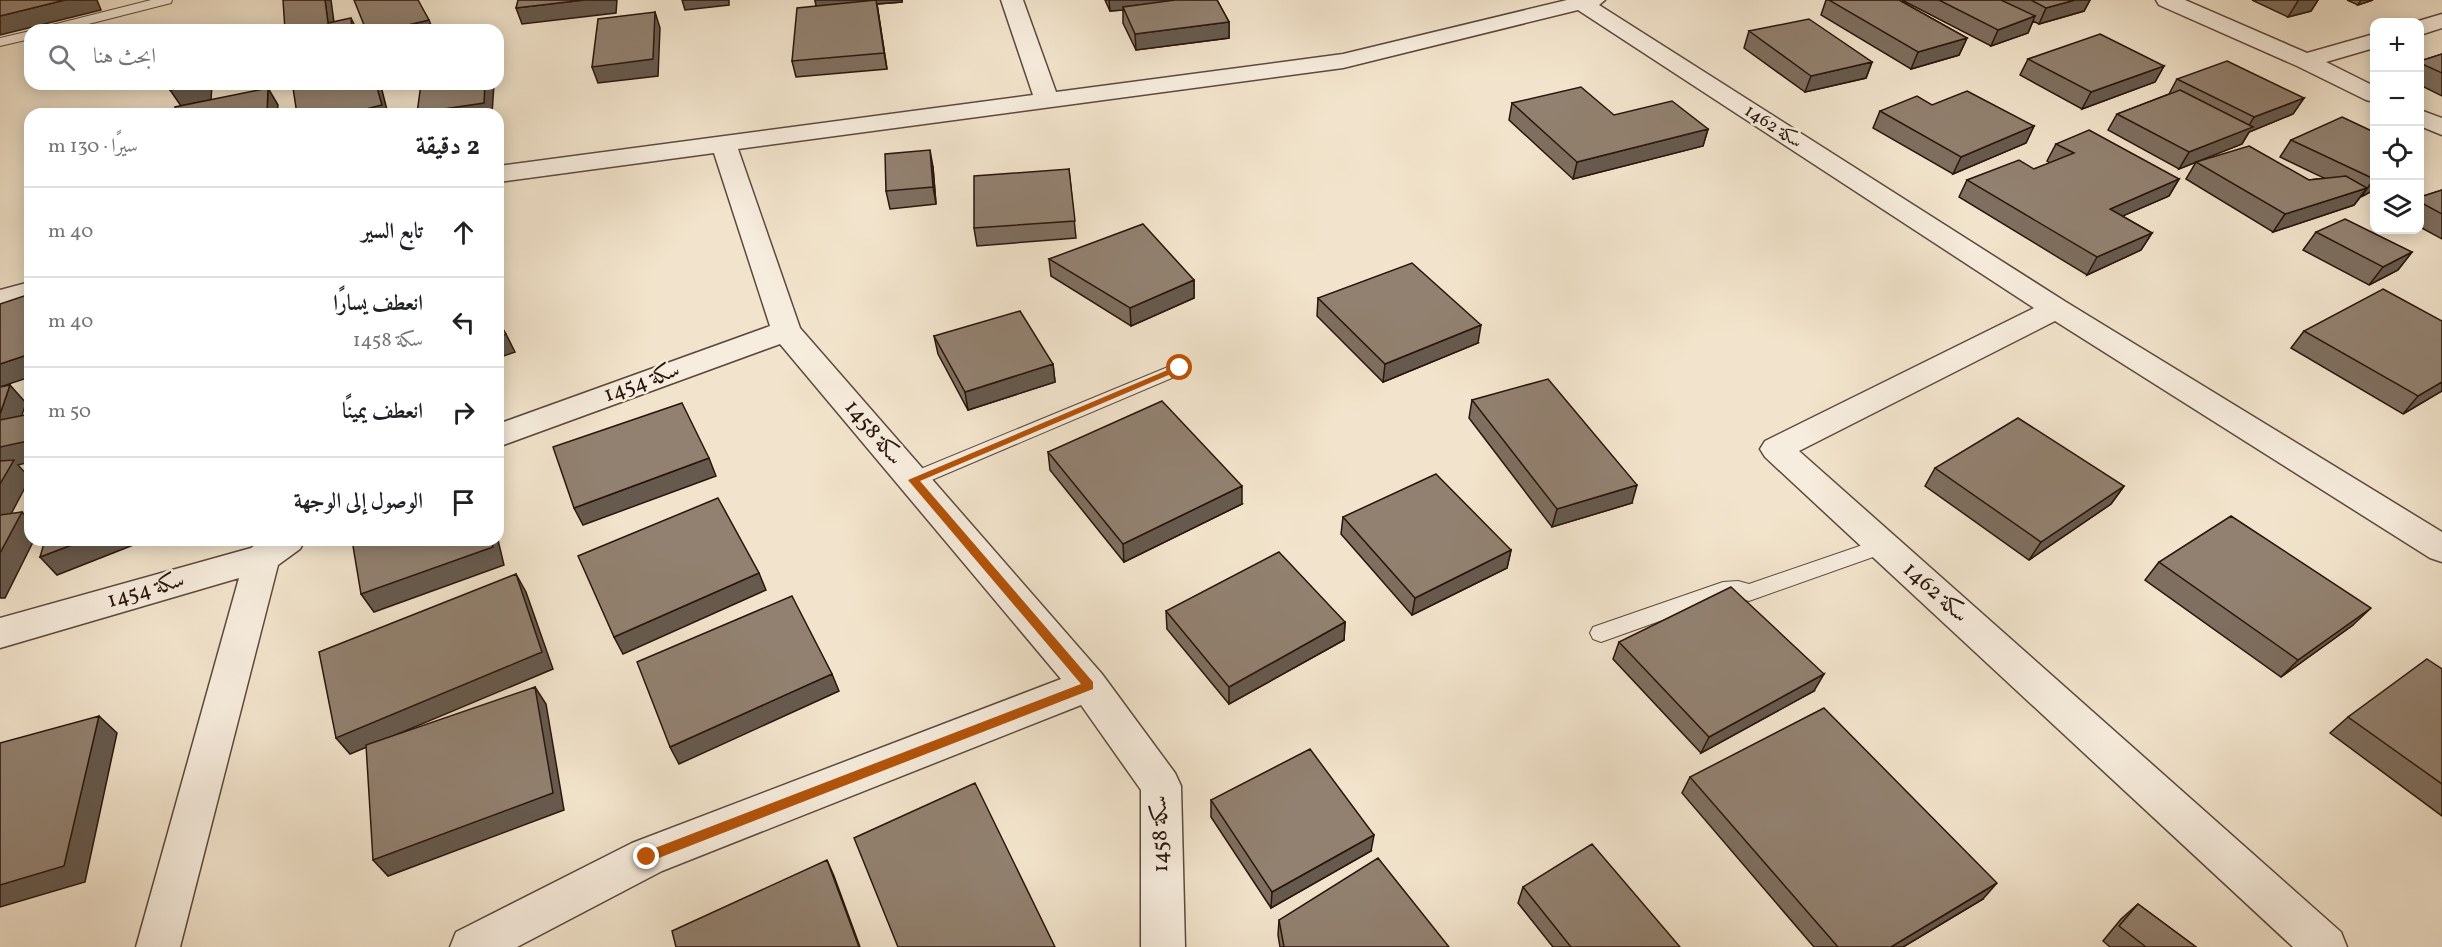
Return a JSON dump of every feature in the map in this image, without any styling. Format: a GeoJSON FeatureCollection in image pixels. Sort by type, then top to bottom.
{"type":"FeatureCollection","features":[{"type":"Feature","properties":{"kind":"street"},"geometry":{"type":"LineString","coordinates":[[1012,0],[1047,101]]}},
{"type":"Feature","properties":{"kind":"street"},"geometry":{"type":"LineString","coordinates":[[2167,0],[2305,61],[2370,93]]}},
{"type":"Feature","properties":{"kind":"street"},"geometry":{"type":"LineString","coordinates":[[504,173],[724,146],[1343,61],[1588,2]]}},
{"type":"Feature","properties":{"kind":"street","name":"سكة 1462"},"geometry":{"type":"LineString","coordinates":[[1588,2],[2056,309],[2442,549]]}},
{"type":"Feature","properties":{"kind":"street"},"geometry":{"type":"LineString","coordinates":[[2424,27],[2442,21]]}},
{"type":"Feature","properties":{"kind":"street"},"geometry":{"type":"LineString","coordinates":[[2305,61],[2370,42]]}},
{"type":"Feature","properties":{"kind":"street"},"geometry":{"type":"LineString","coordinates":[[2424,119],[2442,128]]}},
{"type":"Feature","properties":{"kind":"street","name":"سكة 1458"},"geometry":{"type":"LineString","coordinates":[[724,146],[786,331],[1089,685],[1161,786],[1163,947]]}},
{"type":"Feature","properties":{"kind":"street"},"geometry":{"type":"LineString","coordinates":[[0,299],[24,293]]}},
{"type":"Feature","properties":{"kind":"street","name":"سكة 1462"},"geometry":{"type":"LineString","coordinates":[[2056,309],[1776,449],[2325,947]]}},
{"type":"Feature","properties":{"kind":"street","name":"سكة 1454"},"geometry":{"type":"LineString","coordinates":[[504,434],[786,331]]}},
{"type":"Feature","properties":{"kind":"street"},"geometry":{"type":"LineString","coordinates":[[158,947],[275,549]]}},
{"type":"Feature","properties":{"kind":"street","name":"سكة 1454"},"geometry":{"type":"LineString","coordinates":[[0,633],[275,549]]}},
{"type":"Feature","properties":{"kind":"street"},"geometry":{"type":"LineString","coordinates":[[472,947],[647,857],[1089,685]]}},
{"type":"Feature","properties":{"kind":"lane"},"geometry":{"type":"LineString","coordinates":[[72,24],[166,0]]}},
{"type":"Feature","properties":{"kind":"lane"},"geometry":{"type":"LineString","coordinates":[[0,42],[24,36]]}},
{"type":"Feature","properties":{"kind":"lane"},"geometry":{"type":"LineString","coordinates":[[913,480],[1180,368]]}},
{"type":"Feature","properties":{"kind":"lane"},"geometry":{"type":"LineString","coordinates":[[1601,633],[1723,590],[1738,589],[1749,593],[1883,546]]}},
{"type":"Feature","properties":{"kind":"building"},"geometry":{"type":"Polygon","coordinates":[[[0,0],[65,0],[0,16],[0,0]]]}},
{"type":"Feature","properties":{"kind":"building"},"geometry":{"type":"Polygon","coordinates":[[[283,0],[325,0],[328,23],[351,18],[352,24],[285,24],[283,0]]]}},
{"type":"Feature","properties":{"kind":"building"},"geometry":{"type":"Polygon","coordinates":[[[354,0],[418,0],[429,20],[412,24],[364,24],[354,0]]]}},
{"type":"Feature","properties":{"kind":"building"},"geometry":{"type":"Polygon","coordinates":[[[518,0],[584,0],[516,8],[518,0]]]}},
{"type":"Feature","properties":{"kind":"building"},"geometry":{"type":"Polygon","coordinates":[[[876,0],[884,53],[792,61],[797,8],[876,0]]]}},
{"type":"Feature","properties":{"kind":"building"},"geometry":{"type":"Polygon","coordinates":[[[1175,0],[1217,0],[1229,22],[1135,34],[1123,7],[1175,0]]]}},
{"type":"Feature","properties":{"kind":"building"},"geometry":{"type":"Polygon","coordinates":[[[1829,0],[1899,0],[1967,38],[1918,52],[1829,0]]]}},
{"type":"Feature","properties":{"kind":"building"},"geometry":{"type":"Polygon","coordinates":[[[1939,0],[2001,0],[2035,16],[1998,30],[1939,0]]]}},
{"type":"Feature","properties":{"kind":"building"},"geometry":{"type":"Polygon","coordinates":[[[2031,0],[2075,0],[2046,8],[2031,0]]]}},
{"type":"Feature","properties":{"kind":"building"},"geometry":{"type":"Polygon","coordinates":[[[655,12],[653,59],[592,67],[598,19],[655,12]]]}},
{"type":"Feature","properties":{"kind":"building"},"geometry":{"type":"Polygon","coordinates":[[[1809,19],[1872,62],[1811,76],[1749,31],[1809,19]]]}},
{"type":"Feature","properties":{"kind":"building"},"geometry":{"type":"Polygon","coordinates":[[[2100,34],[2164,66],[2091,92],[2028,59],[2100,34]]]}},
{"type":"Feature","properties":{"kind":"building"},"geometry":{"type":"Polygon","coordinates":[[[2442,54],[2442,73],[2424,65],[2424,60],[2442,54]]]}},
{"type":"Feature","properties":{"kind":"building"},"geometry":{"type":"Polygon","coordinates":[[[2227,61],[2304,98],[2254,117],[2177,79],[2227,61]]]}},
{"type":"Feature","properties":{"kind":"building"},"geometry":{"type":"Polygon","coordinates":[[[1581,87],[1614,115],[1672,101],[1708,129],[1577,162],[1512,103],[1581,87]]]}},
{"type":"Feature","properties":{"kind":"building"},"geometry":{"type":"Polygon","coordinates":[[[258,90],[268,90],[267,108],[175,107],[258,90]]]}},
{"type":"Feature","properties":{"kind":"building"},"geometry":{"type":"Polygon","coordinates":[[[293,90],[378,90],[382,105],[370,108],[296,108],[293,90]]]}},
{"type":"Feature","properties":{"kind":"building"},"geometry":{"type":"Polygon","coordinates":[[[420,90],[485,90],[484,103],[450,108],[418,108],[420,90]]]}},
{"type":"Feature","properties":{"kind":"building"},"geometry":{"type":"Polygon","coordinates":[[[2180,90],[2253,127],[2189,152],[2117,114],[2180,90]]]}},
{"type":"Feature","properties":{"kind":"building"},"geometry":{"type":"Polygon","coordinates":[[[1967,91],[2034,126],[1961,157],[1880,111],[1917,96],[1932,105],[1967,91]]]}},
{"type":"Feature","properties":{"kind":"building"},"geometry":{"type":"Polygon","coordinates":[[[2342,117],[2370,130],[2370,177],[2291,140],[2342,117]]]}},
{"type":"Feature","properties":{"kind":"building"},"geometry":{"type":"Polygon","coordinates":[[[2089,130],[2179,179],[2110,209],[2152,233],[2097,257],[1967,180],[2019,160],[2034,169],[2074,153],[2056,144],[2089,130]]]}},
{"type":"Feature","properties":{"kind":"building"},"geometry":{"type":"Polygon","coordinates":[[[2249,146],[2309,180],[2346,176],[2367,188],[2285,214],[2196,162],[2249,146]]]}},
{"type":"Feature","properties":{"kind":"building"},"geometry":{"type":"Polygon","coordinates":[[[930,150],[933,187],[886,191],[885,154],[930,150]]]}},
{"type":"Feature","properties":{"kind":"building"},"geometry":{"type":"Polygon","coordinates":[[[1069,169],[1075,221],[974,228],[974,176],[1069,169]]]}},
{"type":"Feature","properties":{"kind":"building"},"geometry":{"type":"Polygon","coordinates":[[[2442,190],[2442,214],[2424,204],[2424,196],[2442,190]]]}},
{"type":"Feature","properties":{"kind":"building"},"geometry":{"type":"Polygon","coordinates":[[[2345,219],[2370,231],[2370,234],[2375,234],[2412,252],[2383,267],[2316,232],[2345,219]]]}},
{"type":"Feature","properties":{"kind":"building"},"geometry":{"type":"Polygon","coordinates":[[[1143,224],[1194,280],[1130,308],[1049,259],[1143,224]]]}},
{"type":"Feature","properties":{"kind":"building"},"geometry":{"type":"Polygon","coordinates":[[[1412,263],[1481,325],[1385,364],[1318,298],[1412,263]]]}},
{"type":"Feature","properties":{"kind":"building"},"geometry":{"type":"Polygon","coordinates":[[[2383,289],[2442,321],[2442,382],[2418,396],[2304,331],[2383,289]]]}},
{"type":"Feature","properties":{"kind":"building"},"geometry":{"type":"Polygon","coordinates":[[[24,296],[24,356],[0,364],[0,304],[24,296]]]}},
{"type":"Feature","properties":{"kind":"building"},"geometry":{"type":"Polygon","coordinates":[[[1020,311],[1053,364],[965,392],[934,336],[1020,311]]]}},
{"type":"Feature","properties":{"kind":"building"},"geometry":{"type":"Polygon","coordinates":[[[1548,379],[1637,485],[1557,509],[1472,400],[1548,379]]]}},
{"type":"Feature","properties":{"kind":"building"},"geometry":{"type":"Polygon","coordinates":[[[10,385],[0,414],[0,387],[10,385]]]}},
{"type":"Feature","properties":{"kind":"building"},"geometry":{"type":"Polygon","coordinates":[[[1162,401],[1242,486],[1123,544],[1048,452],[1162,401]]]}},
{"type":"Feature","properties":{"kind":"building"},"geometry":{"type":"Polygon","coordinates":[[[682,403],[709,458],[574,508],[553,447],[682,403]]]}},
{"type":"Feature","properties":{"kind":"building"},"geometry":{"type":"Polygon","coordinates":[[[24,415],[24,442],[0,447],[0,420],[24,415]]]}},
{"type":"Feature","properties":{"kind":"building"},"geometry":{"type":"Polygon","coordinates":[[[2018,418],[2124,486],[2041,542],[1935,468],[2018,418]]]}},
{"type":"Feature","properties":{"kind":"building"},"geometry":{"type":"Polygon","coordinates":[[[14,460],[0,484],[0,461],[14,460]]]}},
{"type":"Feature","properties":{"kind":"building"},"geometry":{"type":"Polygon","coordinates":[[[1436,474],[1511,550],[1415,598],[1343,517],[1436,474]]]}},
{"type":"Feature","properties":{"kind":"building"},"geometry":{"type":"Polygon","coordinates":[[[718,498],[759,573],[614,637],[578,556],[718,498]]]}},
{"type":"Feature","properties":{"kind":"building"},"geometry":{"type":"Polygon","coordinates":[[[22,512],[0,553],[0,515],[22,512]]]}},
{"type":"Feature","properties":{"kind":"building"},"geometry":{"type":"Polygon","coordinates":[[[2231,516],[2371,608],[2298,660],[2159,562],[2231,516]]]}},
{"type":"Feature","properties":{"kind":"building"},"geometry":{"type":"Polygon","coordinates":[[[43,546],[69,546],[40,557],[43,546]]]}},
{"type":"Feature","properties":{"kind":"building"},"geometry":{"type":"Polygon","coordinates":[[[353,546],[493,546],[493,547],[361,594],[353,546]]]}},
{"type":"Feature","properties":{"kind":"building"},"geometry":{"type":"Polygon","coordinates":[[[1279,552],[1345,622],[1229,687],[1166,611],[1279,552]]]}},
{"type":"Feature","properties":{"kind":"building"},"geometry":{"type":"Polygon","coordinates":[[[516,574],[542,652],[336,738],[319,652],[516,574]]]}},
{"type":"Feature","properties":{"kind":"building"},"geometry":{"type":"Polygon","coordinates":[[[1731,587],[1824,674],[1709,737],[1619,642],[1731,587]]]}},
{"type":"Feature","properties":{"kind":"building"},"geometry":{"type":"Polygon","coordinates":[[[792,596],[832,674],[670,747],[637,662],[792,596]]]}},
{"type":"Feature","properties":{"kind":"building"},"geometry":{"type":"Polygon","coordinates":[[[2427,659],[2442,669],[2442,784],[2348,717],[2427,659]]]}},
{"type":"Feature","properties":{"kind":"building"},"geometry":{"type":"Polygon","coordinates":[[[535,687],[553,793],[373,860],[366,745],[535,687]]]}},
{"type":"Feature","properties":{"kind":"building"},"geometry":{"type":"Polygon","coordinates":[[[1824,708],[1997,883],[1891,947],[1838,947],[1690,777],[1824,708]]]}},
{"type":"Feature","properties":{"kind":"building"},"geometry":{"type":"Polygon","coordinates":[[[99,716],[64,866],[0,885],[0,743],[99,716]]]}},
{"type":"Feature","properties":{"kind":"building"},"geometry":{"type":"Polygon","coordinates":[[[1310,749],[1374,835],[1272,892],[1211,800],[1310,749]]]}},
{"type":"Feature","properties":{"kind":"building"},"geometry":{"type":"Polygon","coordinates":[[[975,783],[1055,947],[898,947],[854,838],[975,783]]]}},
{"type":"Feature","properties":{"kind":"building"},"geometry":{"type":"Polygon","coordinates":[[[1592,844],[1680,947],[1571,947],[1523,887],[1592,844]]]}},
{"type":"Feature","properties":{"kind":"building"},"geometry":{"type":"Polygon","coordinates":[[[1378,858],[1449,947],[1284,947],[1279,920],[1378,858]]]}},
{"type":"Feature","properties":{"kind":"building"},"geometry":{"type":"Polygon","coordinates":[[[827,860],[859,947],[676,947],[672,931],[827,860]]]}},
{"type":"Feature","properties":{"kind":"building"},"geometry":{"type":"Polygon","coordinates":[[[2138,904],[2196,947],[2146,947],[2119,926],[2138,904]]]}},
{"type":"Feature","properties":{"kind":"route"},"geometry":{"type":"LineString","coordinates":[[647,857],[1089,685],[913,480],[1180,368]]}}]}
